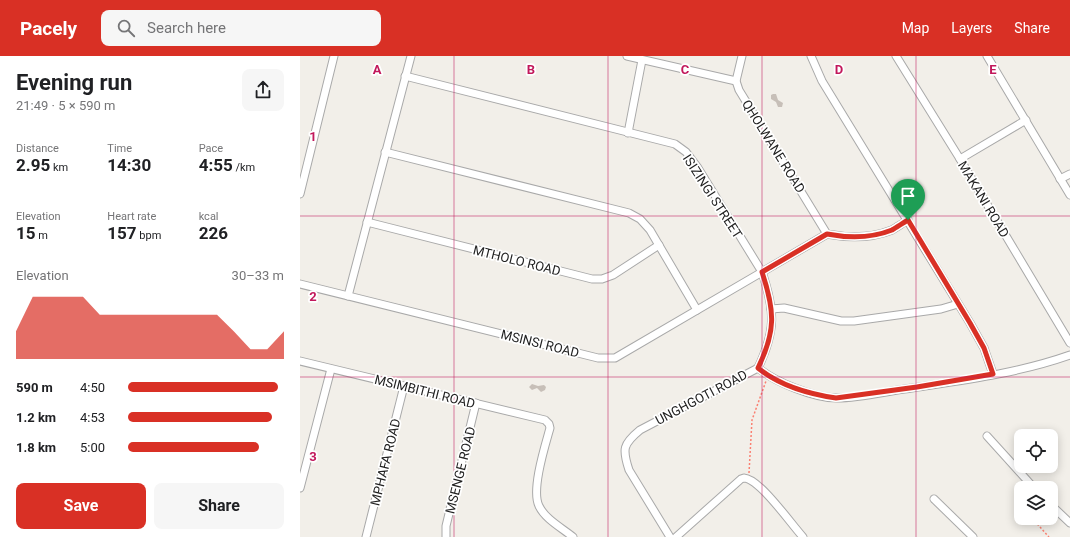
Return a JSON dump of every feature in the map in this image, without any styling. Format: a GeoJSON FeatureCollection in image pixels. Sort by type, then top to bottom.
{"type":"FeatureCollection","features":[{"type":"Feature","properties":{"kind":"street"},"geometry":{"type":"LineString","coordinates":[[300,194],[334,56]]}},
{"type":"Feature","properties":{"kind":"street"},"geometry":{"type":"LineString","coordinates":[[348,296],[411,56]]}},
{"type":"Feature","properties":{"kind":"street"},"geometry":{"type":"LineString","coordinates":[[627,56],[736,80],[742,56]]}},
{"type":"Feature","properties":{"kind":"street"},"geometry":{"type":"LineString","coordinates":[[811,56],[822,81],[908,220],[984,348],[993,374]]}},
{"type":"Feature","properties":{"kind":"street","name":"MAKANI ROAD"},"geometry":{"type":"LineString","coordinates":[[896,56],[960,158],[1070,343]]}},
{"type":"Feature","properties":{"kind":"street"},"geometry":{"type":"LineString","coordinates":[[987,56],[1070,196]]}},
{"type":"Feature","properties":{"kind":"street"},"geometry":{"type":"LineString","coordinates":[[628,133],[642,60]]}},
{"type":"Feature","properties":{"kind":"street","name":"ISIZINGI STREET"},"geometry":{"type":"LineString","coordinates":[[405,76],[675,144],[686,152],[698,168],[762,272],[768,290],[772,324],[770,337],[758,368]]}},
{"type":"Feature","properties":{"kind":"street","name":"QHOLWANE ROAD"},"geometry":{"type":"LineString","coordinates":[[736,80],[739,90],[827,234]]}},
{"type":"Feature","properties":{"kind":"street"},"geometry":{"type":"LineString","coordinates":[[960,158],[1026,120]]}},
{"type":"Feature","properties":{"kind":"street"},"geometry":{"type":"LineString","coordinates":[[385,152],[629,213],[640,219],[650,230],[697,310]]}},
{"type":"Feature","properties":{"kind":"street"},"geometry":{"type":"LineString","coordinates":[[1060,180],[1070,174]]}},
{"type":"Feature","properties":{"kind":"street"},"geometry":{"type":"LineString","coordinates":[[827,234],[838,236],[855,236],[877,234],[893,229],[908,220]]}},
{"type":"Feature","properties":{"kind":"street","name":"MTHOLO ROAD"},"geometry":{"type":"LineString","coordinates":[[367,222],[592,279],[602,279],[612,275],[659,245]]}},
{"type":"Feature","properties":{"kind":"street","name":"MSINSI ROAD"},"geometry":{"type":"LineString","coordinates":[[300,284],[590,356],[616,358],[827,234]]}},
{"type":"Feature","properties":{"kind":"street"},"geometry":{"type":"LineString","coordinates":[[771,309],[784,308],[842,321],[854,321],[941,309],[958,304]]}},
{"type":"Feature","properties":{"kind":"street","name":"UNGHGOTI ROAD"},"geometry":{"type":"LineString","coordinates":[[670,537],[629,470],[625,459],[625,449],[628,440],[640,430],[758,368],[768,376],[786,385],[836,398],[952,382],[1037,366],[1070,355]]}},
{"type":"Feature","properties":{"kind":"street","name":"MSIMBITHI ROAD"},"geometry":{"type":"LineString","coordinates":[[300,361],[545,420],[549,424],[550,428],[536,486],[536,497],[539,506],[544,513],[573,537]]}},
{"type":"Feature","properties":{"kind":"street"},"geometry":{"type":"LineString","coordinates":[[300,488],[331,368]]}},
{"type":"Feature","properties":{"kind":"street","name":"MPHAFA ROAD"},"geometry":{"type":"LineString","coordinates":[[366,537],[404,386]]}},
{"type":"Feature","properties":{"kind":"street","name":"MSENGE ROAD"},"geometry":{"type":"LineString","coordinates":[[446,537],[446,526],[476,404]]}},
{"type":"Feature","properties":{"kind":"street"},"geometry":{"type":"LineString","coordinates":[[987,436],[1028,481]]}},
{"type":"Feature","properties":{"kind":"street"},"geometry":{"type":"LineString","coordinates":[[676,537],[741,479],[744,478],[749,478],[771,499],[803,537]]}},
{"type":"Feature","properties":{"kind":"street"},"geometry":{"type":"LineString","coordinates":[[934,499],[973,537]]}},
{"type":"Feature","properties":{"kind":"street"},"geometry":{"type":"LineString","coordinates":[[1058,512],[1070,523]]}},
{"type":"Feature","properties":{"kind":"path"},"geometry":{"type":"LineString","coordinates":[[749,478],[752,420],[768,376]]}},
{"type":"Feature","properties":{"kind":"path"},"geometry":{"type":"LineString","coordinates":[[1038,525],[1048,537]]}},
{"type":"Feature","properties":{"kind":"building"},"geometry":{"type":"Polygon","coordinates":[[[776,94],[778,100],[783,103],[782,107],[778,107],[776,102],[771,99],[771,95],[776,94]]]}},
{"type":"Feature","properties":{"kind":"building"},"geometry":{"type":"Polygon","coordinates":[[[532,384],[538,386],[544,385],[546,387],[545,390],[541,392],[537,388],[532,390],[529,387],[532,384]]]}},
{"type":"Feature","properties":{"kind":"route"},"geometry":{"type":"LineString","coordinates":[[908,220],[984,348],[993,374],[976,378],[836,398],[823,396],[786,385],[768,376],[758,368],[770,337],[772,324],[768,290],[762,272],[827,234],[838,236],[855,236],[877,234],[893,229],[908,220]]}}]}
